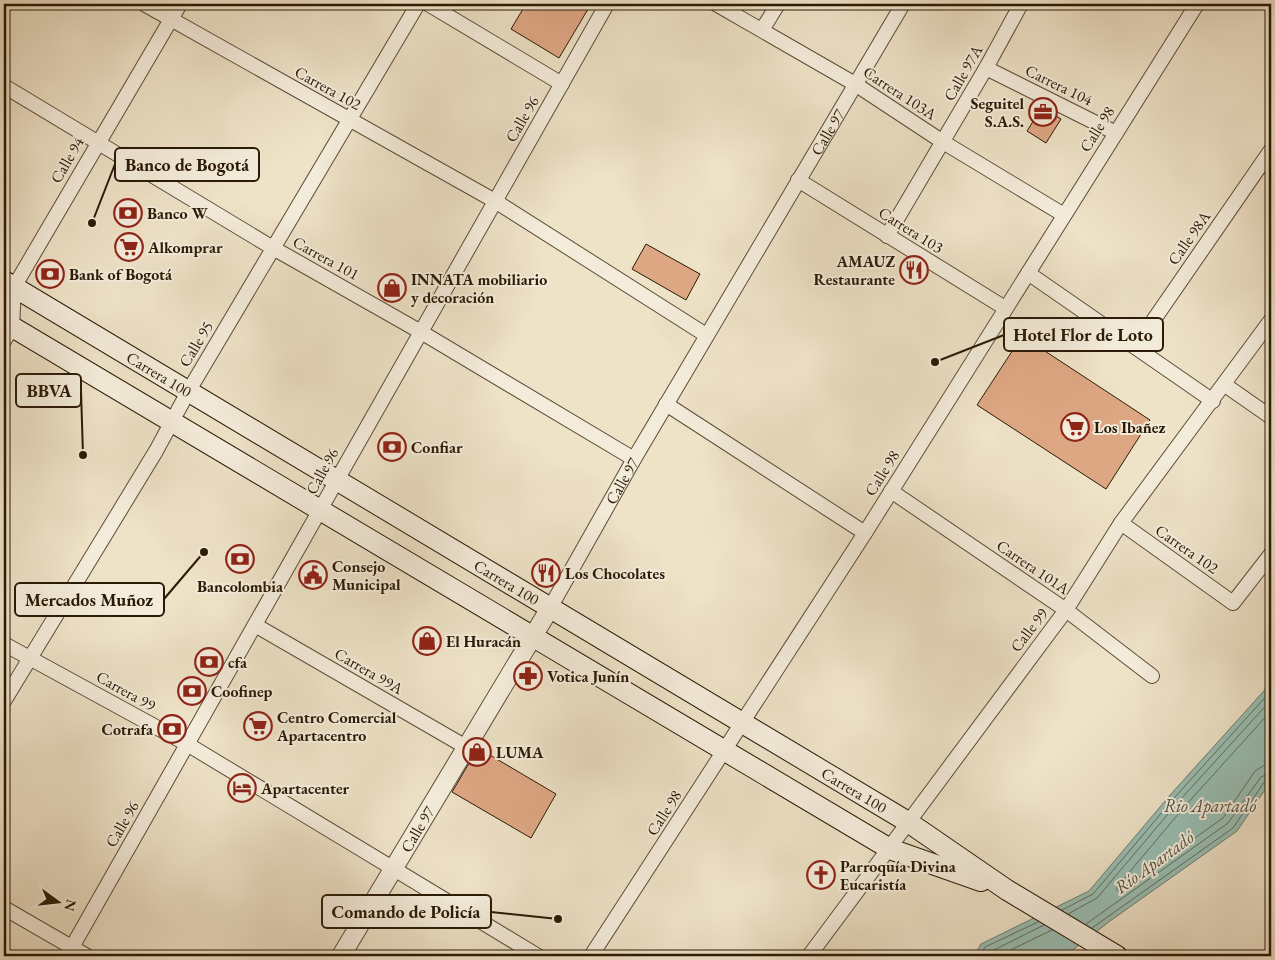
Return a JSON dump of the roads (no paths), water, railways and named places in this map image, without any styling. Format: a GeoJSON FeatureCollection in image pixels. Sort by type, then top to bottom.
{"type":"FeatureCollection","features":[{"type":"Feature","properties":{"kind":"main road","name":"Carrera 100"},"geometry":{"type":"LineString","coordinates":[[9,284],[908,822],[1007,890],[1117,956]]}},
{"type":"Feature","properties":{"kind":"main road","name":"Carrera 100"},"geometry":{"type":"LineString","coordinates":[[7,329],[172,422],[890,849],[1007,890]]}},
{"type":"Feature","properties":{"kind":"street","name":"Carrera 102"},"geometry":{"type":"LineString","coordinates":[[144,4],[495,201],[706,335]]}},
{"type":"Feature","properties":{"kind":"street","name":"Calle 94"},"geometry":{"type":"LineString","coordinates":[[7,329],[9,284],[98,142],[180,4]]}},
{"type":"Feature","properties":{"kind":"street","name":"Calle 95"},"geometry":{"type":"LineString","coordinates":[[4,701],[172,422],[418,4]]}},
{"type":"Feature","properties":{"kind":"street"},"geometry":{"type":"LineString","coordinates":[[428,4],[562,84]]}},
{"type":"Feature","properties":{"kind":"street","name":"Calle 96"},"geometry":{"type":"LineString","coordinates":[[70,951],[607,4]]}},
{"type":"Feature","properties":{"kind":"street","name":"Carrera 103A"},"geometry":{"type":"LineString","coordinates":[[716,4],[855,84],[943,142],[1064,215]]}},
{"type":"Feature","properties":{"kind":"street"},"geometry":{"type":"LineString","coordinates":[[762,30],[778,4]]}},
{"type":"Feature","properties":{"kind":"street","name":"Calle 97"},"geometry":{"type":"LineString","coordinates":[[341,956],[550,608],[706,335],[902,4]]}},
{"type":"Feature","properties":{"kind":"street","name":"Calle 97A"},"geometry":{"type":"LineString","coordinates":[[886,236],[943,142],[1021,4]]}},
{"type":"Feature","properties":{"kind":"street","name":"Calle 98"},"geometry":{"type":"LineString","coordinates":[[592,956],[865,533],[1197,4]]}},
{"type":"Feature","properties":{"kind":"street","name":"Carrera 104"},"geometry":{"type":"LineString","coordinates":[[986,68],[1116,133]]}},
{"type":"Feature","properties":{"kind":"street","name":"Carrera 101"},"geometry":{"type":"LineString","coordinates":[[4,86],[273,248],[421,332],[634,459]]}},
{"type":"Feature","properties":{"kind":"street","name":"Calle 98A"},"geometry":{"type":"LineString","coordinates":[[1136,347],[1271,150]]}},
{"type":"Feature","properties":{"kind":"street","name":"Carrera 103"},"geometry":{"type":"LineString","coordinates":[[798,180],[1005,308]]}},
{"type":"Feature","properties":{"kind":"street"},"geometry":{"type":"LineString","coordinates":[[1028,273],[1213,401]]}},
{"type":"Feature","properties":{"kind":"street","name":"Calle 99"},"geometry":{"type":"LineString","coordinates":[[809,956],[1066,610],[1121,523],[1271,320]]}},
{"type":"Feature","properties":{"kind":"street"},"geometry":{"type":"LineString","coordinates":[[1224,385],[1271,417]]}},
{"type":"Feature","properties":{"kind":"street"},"geometry":{"type":"LineString","coordinates":[[666,404],[865,533]]}},
{"type":"Feature","properties":{"kind":"street","name":"Carrera 101A"},"geometry":{"type":"LineString","coordinates":[[891,491],[1066,610],[1152,676]]}},
{"type":"Feature","properties":{"kind":"street","name":"Carrera 102"},"geometry":{"type":"LineString","coordinates":[[1121,523],[1233,603],[1271,554]]}},
{"type":"Feature","properties":{"kind":"street","name":"Carrera 99A"},"geometry":{"type":"LineString","coordinates":[[255,625],[466,747]]}},
{"type":"Feature","properties":{"kind":"street","name":"Carrera 99"},"geometry":{"type":"LineString","coordinates":[[4,644],[187,744],[538,956]]}},
{"type":"Feature","properties":{"kind":"street"},"geometry":{"type":"LineString","coordinates":[[4,908],[70,951],[87,956]]}},
{"type":"Feature","properties":{"kind":"water","name":"Rio Apartadó"},"geometry":{"type":"Polygon","coordinates":[[[1271,683],[1271,781],[1237,831],[1110,921],[1065,956],[974,956],[981,944],[1089,891],[1171,794],[1271,683]]]}},
{"type":"Feature","properties":{"kind":"place","name":"Seguitel S.A.S."},"geometry":{"type":"Point","coordinates":[1043,112]}},
{"type":"Feature","properties":{"kind":"place","name":"Banco W"},"geometry":{"type":"Point","coordinates":[128,213]}},
{"type":"Feature","properties":{"kind":"place","name":"Banco de Bogotá"},"geometry":{"type":"Point","coordinates":[92,223]}},
{"type":"Feature","properties":{"kind":"place","name":"Alkomprar"},"geometry":{"type":"Point","coordinates":[129,247]}},
{"type":"Feature","properties":{"kind":"place","name":"AMAUZ Restaurante"},"geometry":{"type":"Point","coordinates":[914,270]}},
{"type":"Feature","properties":{"kind":"place","name":"Bank of Bogotá"},"geometry":{"type":"Point","coordinates":[50,274]}},
{"type":"Feature","properties":{"kind":"place","name":"INNATA mobiliario y decoración"},"geometry":{"type":"Point","coordinates":[392,288]}},
{"type":"Feature","properties":{"kind":"place","name":"Hotel Flor de Loto"},"geometry":{"type":"Point","coordinates":[935,362]}},
{"type":"Feature","properties":{"kind":"place","name":"Los Ibañez"},"geometry":{"type":"Point","coordinates":[1075,427]}},
{"type":"Feature","properties":{"kind":"place","name":"Confiar"},"geometry":{"type":"Point","coordinates":[392,447]}},
{"type":"Feature","properties":{"kind":"place","name":"BBVA"},"geometry":{"type":"Point","coordinates":[83,455]}},
{"type":"Feature","properties":{"kind":"place","name":"Mercados Muñoz"},"geometry":{"type":"Point","coordinates":[204,552]}},
{"type":"Feature","properties":{"kind":"place","name":"Bancolombia"},"geometry":{"type":"Point","coordinates":[240,559]}},
{"type":"Feature","properties":{"kind":"place","name":"Los Chocolates"},"geometry":{"type":"Point","coordinates":[546,573]}},
{"type":"Feature","properties":{"kind":"place","name":"Consejo Municipal"},"geometry":{"type":"Point","coordinates":[313,575]}},
{"type":"Feature","properties":{"kind":"place","name":"El Huracán"},"geometry":{"type":"Point","coordinates":[427,641]}},
{"type":"Feature","properties":{"kind":"place","name":"cfa"},"geometry":{"type":"Point","coordinates":[209,662]}},
{"type":"Feature","properties":{"kind":"place","name":"Votica Junín"},"geometry":{"type":"Point","coordinates":[528,676]}},
{"type":"Feature","properties":{"kind":"place","name":"Coofinep"},"geometry":{"type":"Point","coordinates":[192,691]}},
{"type":"Feature","properties":{"kind":"place","name":"Centro Comercial Apartacentro"},"geometry":{"type":"Point","coordinates":[258,726]}},
{"type":"Feature","properties":{"kind":"place","name":"Cotrafa"},"geometry":{"type":"Point","coordinates":[172,729]}},
{"type":"Feature","properties":{"kind":"place","name":"LUMA"},"geometry":{"type":"Point","coordinates":[477,752]}},
{"type":"Feature","properties":{"kind":"place","name":"Apartacenter"},"geometry":{"type":"Point","coordinates":[242,788]}},
{"type":"Feature","properties":{"kind":"place","name":"Parroquía Divina Eucaristía"},"geometry":{"type":"Point","coordinates":[821,875]}},
{"type":"Feature","properties":{"kind":"place","name":"Comando de Policía"},"geometry":{"type":"Point","coordinates":[558,919]}},
{"type":"Feature","properties":{"kind":"water label","name":"Río Apartadó"},"geometry":{"type":"Point","coordinates":[1154,862]}}]}
